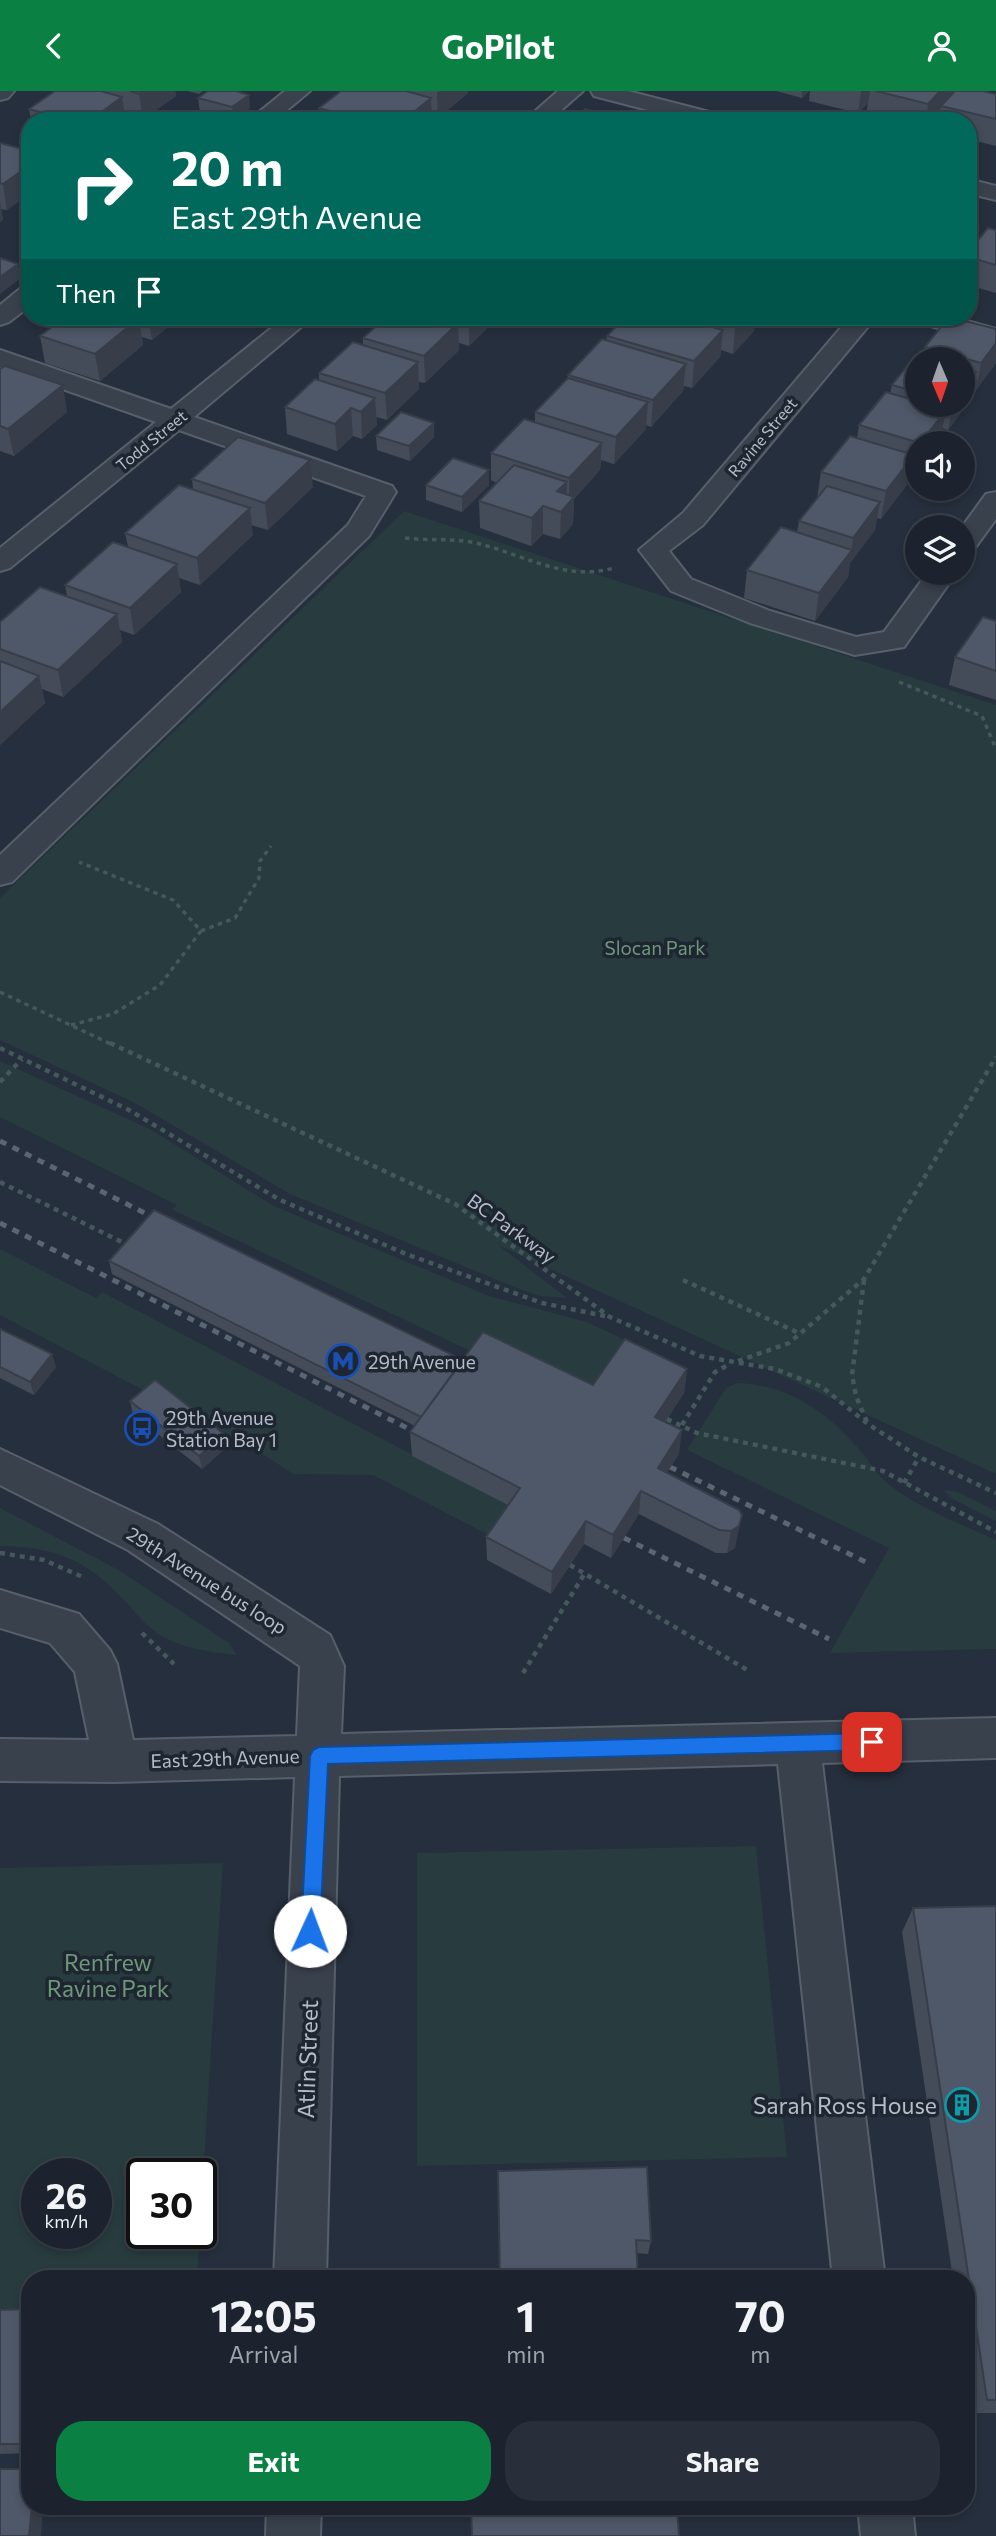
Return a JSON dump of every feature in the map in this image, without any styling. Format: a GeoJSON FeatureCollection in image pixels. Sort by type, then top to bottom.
{"type":"FeatureCollection","features":[{"type":"Feature","properties":{"kind":"street"},"geometry":{"type":"LineString","coordinates":[[271,112],[299,91]]}},
{"type":"Feature","properties":{"kind":"street"},"geometry":{"type":"LineString","coordinates":[[546,112],[572,91]]}},
{"type":"Feature","properties":{"kind":"street"},"geometry":{"type":"LineString","coordinates":[[601,91],[682,112]]}},
{"type":"Feature","properties":{"kind":"street"},"geometry":{"type":"LineString","coordinates":[[0,317],[21,300]]}},
{"type":"Feature","properties":{"kind":"street","name":"Todd Street"},"geometry":{"type":"LineString","coordinates":[[0,562],[289,326]]}},
{"type":"Feature","properties":{"kind":"street","name":"Ravine Street"},"geometry":{"type":"LineString","coordinates":[[653,550],[693,519],[855,326]]}},
{"type":"Feature","properties":{"kind":"street"},"geometry":{"type":"LineString","coordinates":[[958,326],[996,337]]}},
{"type":"Feature","properties":{"kind":"street"},"geometry":{"type":"LineString","coordinates":[[0,358],[382,492],[359,530],[0,874]]}},
{"type":"Feature","properties":{"kind":"street"},"geometry":{"type":"LineString","coordinates":[[975,528],[996,500]]}},
{"type":"Feature","properties":{"kind":"street"},"geometry":{"type":"LineString","coordinates":[[653,550],[681,585],[760,617],[855,646],[894,640],[934,585]]}},
{"type":"Feature","properties":{"kind":"street","name":"29th Avenue bus loop"},"geometry":{"type":"LineString","coordinates":[[0,1466],[143,1537],[315,1649],[322,1666],[319,1756]]}},
{"type":"Feature","properties":{"kind":"street"},"geometry":{"type":"LineString","coordinates":[[0,1609],[64,1628],[95,1664],[115,1761]]}},
{"type":"Feature","properties":{"kind":"street","name":"East 29th Avenue"},"geometry":{"type":"LineString","coordinates":[[0,1760],[115,1761],[996,1738]]}},
{"type":"Feature","properties":{"kind":"street"},"geometry":{"type":"LineString","coordinates":[[798,1744],[858,2270]]}},
{"type":"Feature","properties":{"kind":"street","name":"Atlin Street"},"geometry":{"type":"LineString","coordinates":[[300,2270],[319,1756]]}},
{"type":"Feature","properties":{"kind":"street"},"geometry":{"type":"LineString","coordinates":[[293,2536],[294,2515]]}},
{"type":"Feature","properties":{"kind":"street"},"geometry":{"type":"LineString","coordinates":[[886,2515],[888,2536]]}},
{"type":"Feature","properties":{"kind":"path"},"geometry":{"type":"LineString","coordinates":[[359,530],[421,541],[461,540],[573,573],[604,573],[653,550]]}},
{"type":"Feature","properties":{"kind":"path"},"geometry":{"type":"LineString","coordinates":[[855,646],[884,675],[982,716],[996,749]]}},
{"type":"Feature","properties":{"kind":"path"},"geometry":{"type":"LineString","coordinates":[[33,843],[173,900],[201,931]]}},
{"type":"Feature","properties":{"kind":"path"},"geometry":{"type":"LineString","coordinates":[[70,1025],[113,1014],[160,985],[201,931],[234,918],[259,878],[260,861],[271,846]]}},
{"type":"Feature","properties":{"kind":"path","name":"BC Parkway"},"geometry":{"type":"LineString","coordinates":[[0,992],[455,1203],[610,1317],[700,1356],[775,1369],[822,1387],[868,1424],[919,1457],[996,1493]]}},
{"type":"Feature","properties":{"kind":"path"},"geometry":{"type":"LineString","coordinates":[[0,1048],[129,1110],[280,1200],[406,1254],[530,1299],[610,1317]]}},
{"type":"Feature","properties":{"kind":"path"},"geometry":{"type":"LineString","coordinates":[[682,1425],[715,1372],[733,1363],[769,1352],[801,1334],[864,1279],[996,1057]]}},
{"type":"Feature","properties":{"kind":"path"},"geometry":{"type":"LineString","coordinates":[[0,1082],[22,1059]]}},
{"type":"Feature","properties":{"kind":"path"},"geometry":{"type":"LineString","coordinates":[[0,1182],[135,1248]]}},
{"type":"Feature","properties":{"kind":"path"},"geometry":{"type":"LineString","coordinates":[[864,1279],[852,1375],[856,1396],[868,1424]]}},
{"type":"Feature","properties":{"kind":"path"},"geometry":{"type":"LineString","coordinates":[[683,1280],[801,1334]]}},
{"type":"Feature","properties":{"kind":"path"},"geometry":{"type":"LineString","coordinates":[[667,1419],[697,1433],[883,1471],[996,1532]]}},
{"type":"Feature","properties":{"kind":"path"},"geometry":{"type":"LineString","coordinates":[[904,1483],[919,1457]]}},
{"type":"Feature","properties":{"kind":"path"},"geometry":{"type":"LineString","coordinates":[[570,1565],[749,1671]]}},
{"type":"Feature","properties":{"kind":"path"},"geometry":{"type":"LineString","coordinates":[[523,1673],[585,1573]]}},
{"type":"Feature","properties":{"kind":"green space","name":"Slocan Park"},"geometry":{"type":"Polygon","coordinates":[[[404,511],[996,705],[996,1474],[498,1245],[567,1298],[540,1296],[514,1287],[290,1194],[133,1102],[0,1040],[0,898],[404,511]]]}},
{"type":"Feature","properties":{"kind":"green space"},"geometry":{"type":"Polygon","coordinates":[[[0,1061],[150,1129],[272,1205],[489,1296],[587,1322],[632,1343],[600,1390],[483,1357],[173,1210],[177,1205],[0,1117],[0,1061]]]}},
{"type":"Feature","properties":{"kind":"green space"},"geometry":{"type":"Polygon","coordinates":[[[0,1249],[96,1298],[102,1292],[520,1511],[500,1541],[373,1475],[293,1474],[250,1446],[0,1315],[0,1249]]]}},
{"type":"Feature","properties":{"kind":"green space"},"geometry":{"type":"Polygon","coordinates":[[[737,1383],[774,1389],[807,1404],[837,1426],[883,1480],[899,1492],[939,1515],[996,1540],[996,1649],[830,1653],[889,1548],[687,1450],[726,1388],[737,1383]]]}},
{"type":"Feature","properties":{"kind":"green space"},"geometry":{"type":"Polygon","coordinates":[[[944,1490],[958,1492],[996,1511],[996,1521],[949,1497],[944,1490]]]}},
{"type":"Feature","properties":{"kind":"green space"},"geometry":{"type":"Polygon","coordinates":[[[0,1508],[117,1569],[229,1643],[237,1655],[194,1648],[163,1637],[93,1572],[66,1557],[36,1549],[0,1546],[0,1508]]]}},
{"type":"Feature","properties":{"kind":"green space"},"geometry":{"type":"Polygon","coordinates":[[[756,1846],[787,2157],[417,2166],[417,1853],[756,1846]]]}},
{"type":"Feature","properties":{"kind":"green space","name":"Renfrew Ravine Park"},"geometry":{"type":"Polygon","coordinates":[[[223,1863],[204,2158],[126,2158],[126,2249],[199,2249],[198,2270],[21,2270],[21,2325],[0,2325],[0,1868],[223,1863]]]}},
{"type":"Feature","properties":{"kind":"building"},"geometry":{"type":"Polygon","coordinates":[[[55,91],[101,91],[122,97],[101,112],[40,112],[29,109],[55,91]]]}},
{"type":"Feature","properties":{"kind":"building"},"geometry":{"type":"Polygon","coordinates":[[[208,91],[236,91],[249,95],[232,107],[198,98],[208,91]]]}},
{"type":"Feature","properties":{"kind":"building"},"geometry":{"type":"Polygon","coordinates":[[[341,91],[406,91],[431,98],[414,112],[334,112],[319,108],[341,91]]]}},
{"type":"Feature","properties":{"kind":"building"},"geometry":{"type":"Polygon","coordinates":[[[876,91],[940,91],[928,104],[876,91]]]}},
{"type":"Feature","properties":{"kind":"building"},"geometry":{"type":"Polygon","coordinates":[[[955,91],[996,94],[996,119],[977,115],[977,112],[941,106],[955,91]]]}},
{"type":"Feature","properties":{"kind":"building"},"geometry":{"type":"Polygon","coordinates":[[[0,143],[21,149],[21,171],[3,184],[0,183],[0,143]]]}},
{"type":"Feature","properties":{"kind":"building"},"geometry":{"type":"Polygon","coordinates":[[[988,228],[996,230],[996,265],[977,260],[977,241],[988,228]]]}},
{"type":"Feature","properties":{"kind":"building"},"geometry":{"type":"Polygon","coordinates":[[[0,258],[18,264],[0,277],[0,258]]]}},
{"type":"Feature","properties":{"kind":"building"},"geometry":{"type":"Polygon","coordinates":[[[977,324],[996,329],[996,343],[981,363],[975,361],[975,347],[925,347],[942,326],[977,324]]]}},
{"type":"Feature","properties":{"kind":"building"},"geometry":{"type":"Polygon","coordinates":[[[53,326],[129,326],[95,354],[40,336],[53,326]]]}},
{"type":"Feature","properties":{"kind":"building"},"geometry":{"type":"Polygon","coordinates":[[[376,326],[455,326],[424,356],[363,338],[376,326]]]}},
{"type":"Feature","properties":{"kind":"building"},"geometry":{"type":"Polygon","coordinates":[[[616,326],[709,326],[723,330],[694,361],[607,336],[616,326]]]}},
{"type":"Feature","properties":{"kind":"building"},"geometry":{"type":"Polygon","coordinates":[[[602,339],[686,364],[653,400],[568,375],[602,339]]]}},
{"type":"Feature","properties":{"kind":"building"},"geometry":{"type":"Polygon","coordinates":[[[353,342],[418,362],[385,393],[319,373],[353,342]]]}},
{"type":"Feature","properties":{"kind":"building"},"geometry":{"type":"Polygon","coordinates":[[[5,366],[63,385],[8,429],[0,426],[0,369],[5,366]]]}},
{"type":"Feature","properties":{"kind":"building"},"geometry":{"type":"Polygon","coordinates":[[[905,369],[905,389],[892,385],[905,369]]]}},
{"type":"Feature","properties":{"kind":"building"},"geometry":{"type":"Polygon","coordinates":[[[568,378],[648,402],[616,437],[535,412],[568,378]]]}},
{"type":"Feature","properties":{"kind":"building"},"geometry":{"type":"Polygon","coordinates":[[[315,379],[375,398],[361,412],[351,408],[335,424],[285,407],[315,379]]]}},
{"type":"Feature","properties":{"kind":"building"},"geometry":{"type":"Polygon","coordinates":[[[886,392],[905,398],[905,417],[940,417],[929,431],[905,431],[905,439],[859,425],[886,392]]]}},
{"type":"Feature","properties":{"kind":"building"},"geometry":{"type":"Polygon","coordinates":[[[401,412],[434,423],[409,446],[376,436],[401,412]]]}},
{"type":"Feature","properties":{"kind":"building"},"geometry":{"type":"Polygon","coordinates":[[[524,419],[602,443],[569,478],[491,453],[524,419]]]}},
{"type":"Feature","properties":{"kind":"building"},"geometry":{"type":"Polygon","coordinates":[[[850,436],[905,452],[905,467],[886,491],[821,472],[850,436]]]}},
{"type":"Feature","properties":{"kind":"building"},"geometry":{"type":"Polygon","coordinates":[[[238,437],[310,460],[265,503],[192,479],[238,437]]]}},
{"type":"Feature","properties":{"kind":"building"},"geometry":{"type":"Polygon","coordinates":[[[453,458],[489,470],[462,497],[426,485],[453,458]]]}},
{"type":"Feature","properties":{"kind":"building"},"geometry":{"type":"Polygon","coordinates":[[[514,465],[567,482],[557,491],[574,497],[561,512],[543,506],[532,518],[479,501],[514,465]]]}},
{"type":"Feature","properties":{"kind":"building"},"geometry":{"type":"Polygon","coordinates":[[[179,485],[250,508],[197,558],[125,533],[179,485]]]}},
{"type":"Feature","properties":{"kind":"building"},"geometry":{"type":"Polygon","coordinates":[[[827,486],[880,502],[853,538],[799,521],[827,486]]]}},
{"type":"Feature","properties":{"kind":"building"},"geometry":{"type":"Polygon","coordinates":[[[781,527],[852,550],[819,593],[747,570],[781,527]]]}},
{"type":"Feature","properties":{"kind":"building"},"geometry":{"type":"Polygon","coordinates":[[[113,542],[177,564],[130,608],[65,585],[113,542]]]}},
{"type":"Feature","properties":{"kind":"building"},"geometry":{"type":"Polygon","coordinates":[[[40,587],[117,614],[58,670],[0,649],[0,622],[40,587]]]}},
{"type":"Feature","properties":{"kind":"building"},"geometry":{"type":"Polygon","coordinates":[[[983,617],[996,621],[996,671],[955,657],[983,617]]]}},
{"type":"Feature","properties":{"kind":"building"},"geometry":{"type":"Polygon","coordinates":[[[0,661],[39,676],[0,712],[0,661]]]}},
{"type":"Feature","properties":{"kind":"building"},"geometry":{"type":"Polygon","coordinates":[[[154,1210],[463,1360],[421,1417],[109,1261],[154,1210]]]}},
{"type":"Feature","properties":{"kind":"building"},"geometry":{"type":"Polygon","coordinates":[[[0,1329],[52,1354],[30,1382],[0,1367],[0,1329]]]}},
{"type":"Feature","properties":{"kind":"building"},"geometry":{"type":"Polygon","coordinates":[[[483,1332],[593,1385],[625,1339],[687,1369],[655,1417],[682,1430],[658,1468],[739,1510],[742,1515],[739,1526],[731,1531],[719,1530],[641,1491],[613,1535],[586,1521],[552,1572],[486,1537],[520,1488],[410,1432],[483,1332]]]}},
{"type":"Feature","properties":{"kind":"building"},"geometry":{"type":"Polygon","coordinates":[[[155,1380],[224,1434],[199,1456],[130,1401],[155,1380]]]}},
{"type":"Feature","properties":{"kind":"building","name":"Sarah Ross House"},"geometry":{"type":"Polygon","coordinates":[[[996,1906],[996,2400],[987,2400],[975,2320],[975,2270],[967,2270],[913,1908],[996,1906]]]}},
{"type":"Feature","properties":{"kind":"building"},"geometry":{"type":"Polygon","coordinates":[[[647,2167],[651,2241],[636,2240],[638,2270],[500,2270],[498,2171],[647,2167]]]}},
{"type":"Feature","properties":{"kind":"building"},"geometry":{"type":"Polygon","coordinates":[[[21,2309],[21,2444],[0,2444],[0,2310],[21,2309]]]}},
{"type":"Feature","properties":{"kind":"building"},"geometry":{"type":"Polygon","coordinates":[[[0,2469],[21,2469],[21,2515],[31,2515],[29,2536],[0,2536],[0,2469]]]}},
{"type":"Feature","properties":{"kind":"building"},"geometry":{"type":"Polygon","coordinates":[[[471,2515],[678,2515],[679,2536],[472,2536],[471,2515]]]}},
{"type":"Feature","properties":{"kind":"railway"},"geometry":{"type":"LineString","coordinates":[[0,1141],[167,1224]]}},
{"type":"Feature","properties":{"kind":"railway"},"geometry":{"type":"LineString","coordinates":[[0,1223],[425,1437]]}},
{"type":"Feature","properties":{"kind":"railway"},"geometry":{"type":"LineString","coordinates":[[670,1467],[870,1564]]}},
{"type":"Feature","properties":{"kind":"railway"},"geometry":{"type":"LineString","coordinates":[[624,1538],[829,1639]]}},
{"type":"Feature","properties":{"kind":"place","name":"29th Avenue"},"geometry":{"type":"Point","coordinates":[343,1361]}},
{"type":"Feature","properties":{"kind":"place","name":"29th Avenue Station Bay 1"},"geometry":{"type":"Point","coordinates":[142,1428]}},
{"type":"Feature","properties":{"kind":"place","name":"Sarah Ross House"},"geometry":{"type":"Point","coordinates":[962,2105]}},
{"type":"Feature","properties":{"kind":"route"},"geometry":{"type":"LineString","coordinates":[[310,1931],[319,1756],[872,1742]]}}]}
